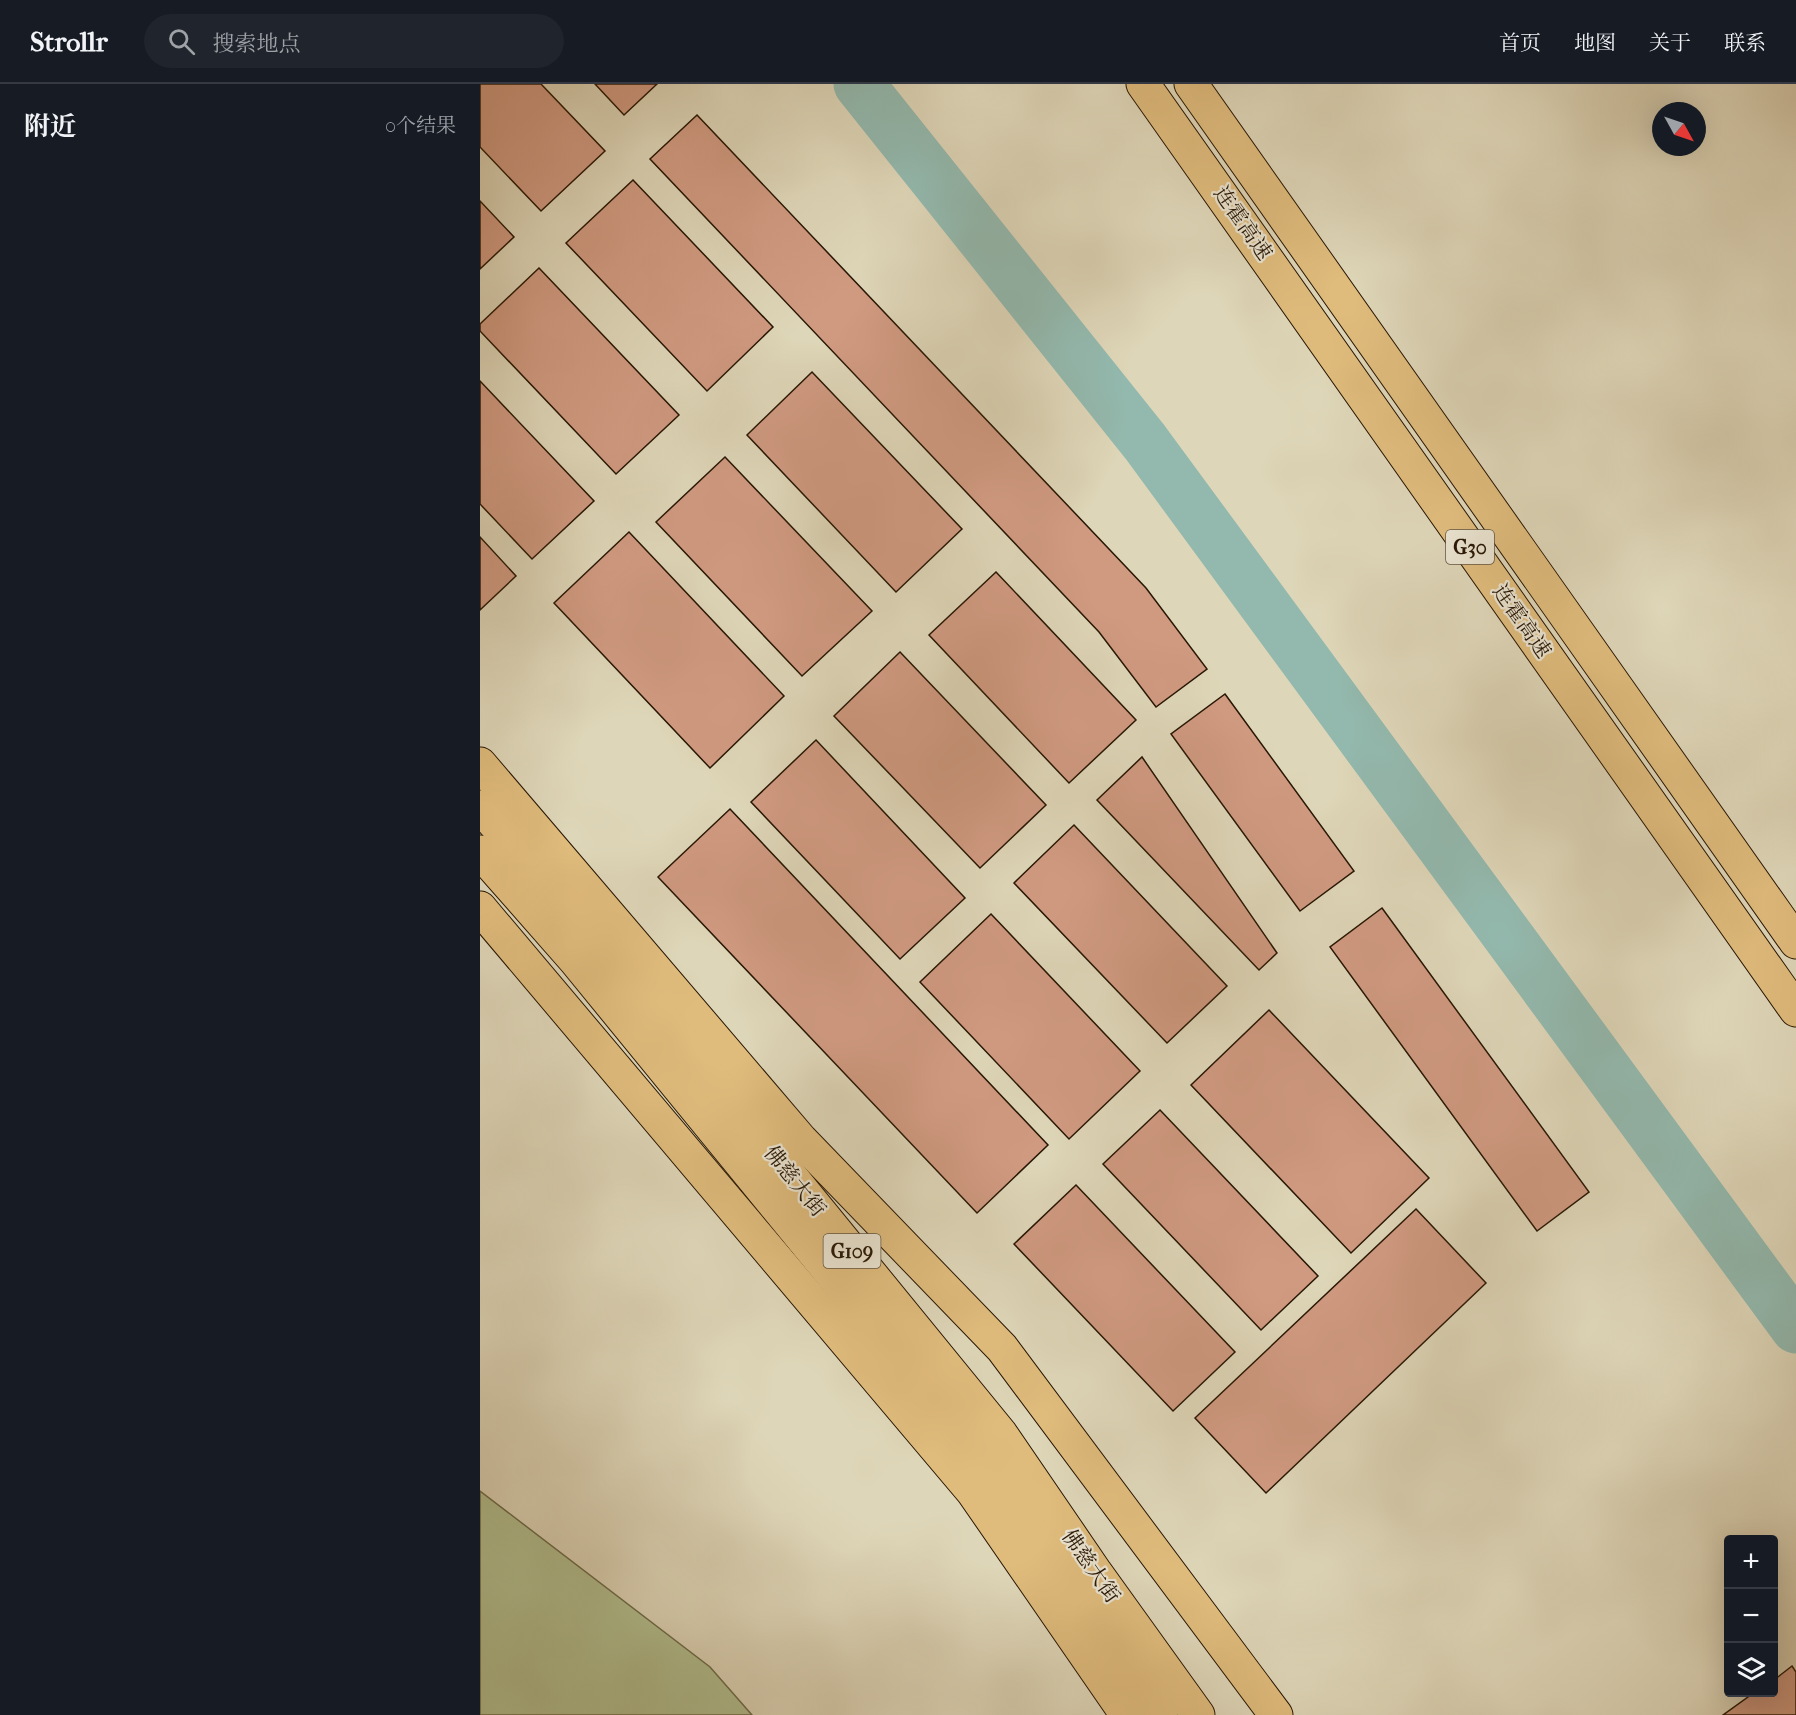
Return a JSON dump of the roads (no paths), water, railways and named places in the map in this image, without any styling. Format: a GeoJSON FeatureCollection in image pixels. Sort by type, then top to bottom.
{"type":"FeatureCollection","features":[{"type":"Feature","properties":{"kind":"main road","name":"连霍高速"},"geometry":{"type":"LineString","coordinates":[[1143,84],[1796,1011]]}},
{"type":"Feature","properties":{"kind":"main road","name":"连霍高速"},"geometry":{"type":"LineString","coordinates":[[1191,84],[1796,942]]}},
{"type":"Feature","properties":{"kind":"main road"},"geometry":{"type":"LineString","coordinates":[[480,764],[801,1140],[1002,1348],[1276,1715]]}},
{"type":"Feature","properties":{"kind":"main road","name":"佛慈大街"},"geometry":{"type":"LineString","coordinates":[[480,807],[598,940],[1001,1434],[1096,1574],[1198,1715]]}},
{"type":"Feature","properties":{"kind":"main road","name":"佛慈大街"},"geometry":{"type":"LineString","coordinates":[[480,852],[575,960],[977,1452],[1071,1591],[1161,1715]]}},
{"type":"Feature","properties":{"kind":"main road"},"geometry":{"type":"LineString","coordinates":[[480,908],[973,1492],[1127,1715]]}},
{"type":"Feature","properties":{"kind":"waterway"},"geometry":{"type":"LineString","coordinates":[[859,84],[1145,442],[1796,1328]]}}]}
